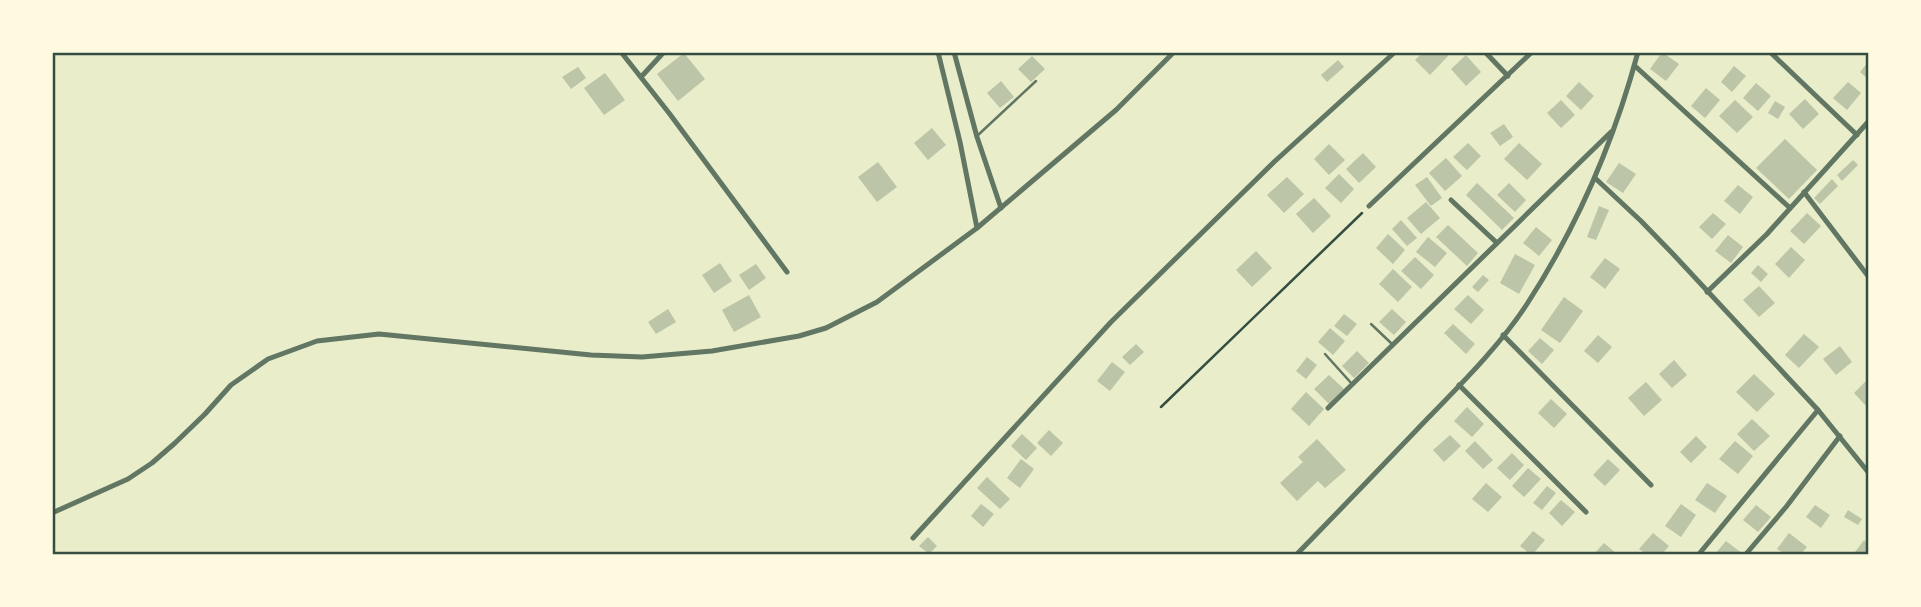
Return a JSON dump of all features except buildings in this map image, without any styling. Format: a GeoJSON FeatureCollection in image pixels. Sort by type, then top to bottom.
{"type":"FeatureCollection","features":[{"type":"Feature","properties":{"kind":"street"},"geometry":{"type":"LineString","coordinates":[[621,52],[787,272]]}},
{"type":"Feature","properties":{"kind":"street"},"geometry":{"type":"LineString","coordinates":[[640,77],[664,52]]}},
{"type":"Feature","properties":{"kind":"street"},"geometry":{"type":"LineString","coordinates":[[938,52],[977,228]]}},
{"type":"Feature","properties":{"kind":"street"},"geometry":{"type":"LineString","coordinates":[[954,52],[977,137],[1001,208]]}},
{"type":"Feature","properties":{"kind":"street"},"geometry":{"type":"LineString","coordinates":[[52,513],[128,479],[175,443],[240,379],[268,359],[317,341],[379,334],[642,357],[712,351],[799,336],[825,328],[877,302],[977,228],[1116,110],[1174,52]]}},
{"type":"Feature","properties":{"kind":"street"},"geometry":{"type":"LineString","coordinates":[[913,538],[1111,322],[1274,162],[1395,52]]}},
{"type":"Feature","properties":{"kind":"street"},"geometry":{"type":"LineString","coordinates":[[1485,52],[1508,76]]}},
{"type":"Feature","properties":{"kind":"street"},"geometry":{"type":"LineString","coordinates":[[1369,205],[1532,52]]}},
{"type":"Feature","properties":{"kind":"street"},"geometry":{"type":"LineString","coordinates":[[1297,555],[1460,385],[1526,306],[1564,241],[1595,178],[1614,130],[1638,52]]}},
{"type":"Feature","properties":{"kind":"street"},"geometry":{"type":"LineString","coordinates":[[1770,52],[1857,135]]}},
{"type":"Feature","properties":{"kind":"street"},"geometry":{"type":"LineString","coordinates":[[1635,66],[1790,208]]}},
{"type":"Feature","properties":{"kind":"street"},"geometry":{"type":"LineString","coordinates":[[949,92],[963,88]]}},
{"type":"Feature","properties":{"kind":"street"},"geometry":{"type":"LineString","coordinates":[[1707,292],[1742,259],[1868,122]]}},
{"type":"Feature","properties":{"kind":"street"},"geometry":{"type":"LineString","coordinates":[[1328,408],[1614,130]]}},
{"type":"Feature","properties":{"kind":"street"},"geometry":{"type":"LineString","coordinates":[[1595,178],[1641,220],[1818,410],[1868,472]]}},
{"type":"Feature","properties":{"kind":"street"},"geometry":{"type":"LineString","coordinates":[[1804,192],[1868,276]]}},
{"type":"Feature","properties":{"kind":"street"},"geometry":{"type":"LineString","coordinates":[[1451,200],[1497,243]]}},
{"type":"Feature","properties":{"kind":"street"},"geometry":{"type":"LineString","coordinates":[[1503,335],[1651,485]]}},
{"type":"Feature","properties":{"kind":"street"},"geometry":{"type":"LineString","coordinates":[[1460,385],[1586,512]]}},
{"type":"Feature","properties":{"kind":"street"},"geometry":{"type":"LineString","coordinates":[[1699,555],[1818,410]]}},
{"type":"Feature","properties":{"kind":"street"},"geometry":{"type":"LineString","coordinates":[[1746,555],[1840,436]]}},
{"type":"Feature","properties":{"kind":"lane"},"geometry":{"type":"LineString","coordinates":[[977,137],[1036,81]]}},
{"type":"Feature","properties":{"kind":"lane"},"geometry":{"type":"LineString","coordinates":[[1371,324],[1394,345]]}},
{"type":"Feature","properties":{"kind":"lane"},"geometry":{"type":"LineString","coordinates":[[1325,354],[1352,384]]}},
{"type":"Feature","properties":{"kind":"path"},"geometry":{"type":"LineString","coordinates":[[1161,407],[1369,205]]}}]}
